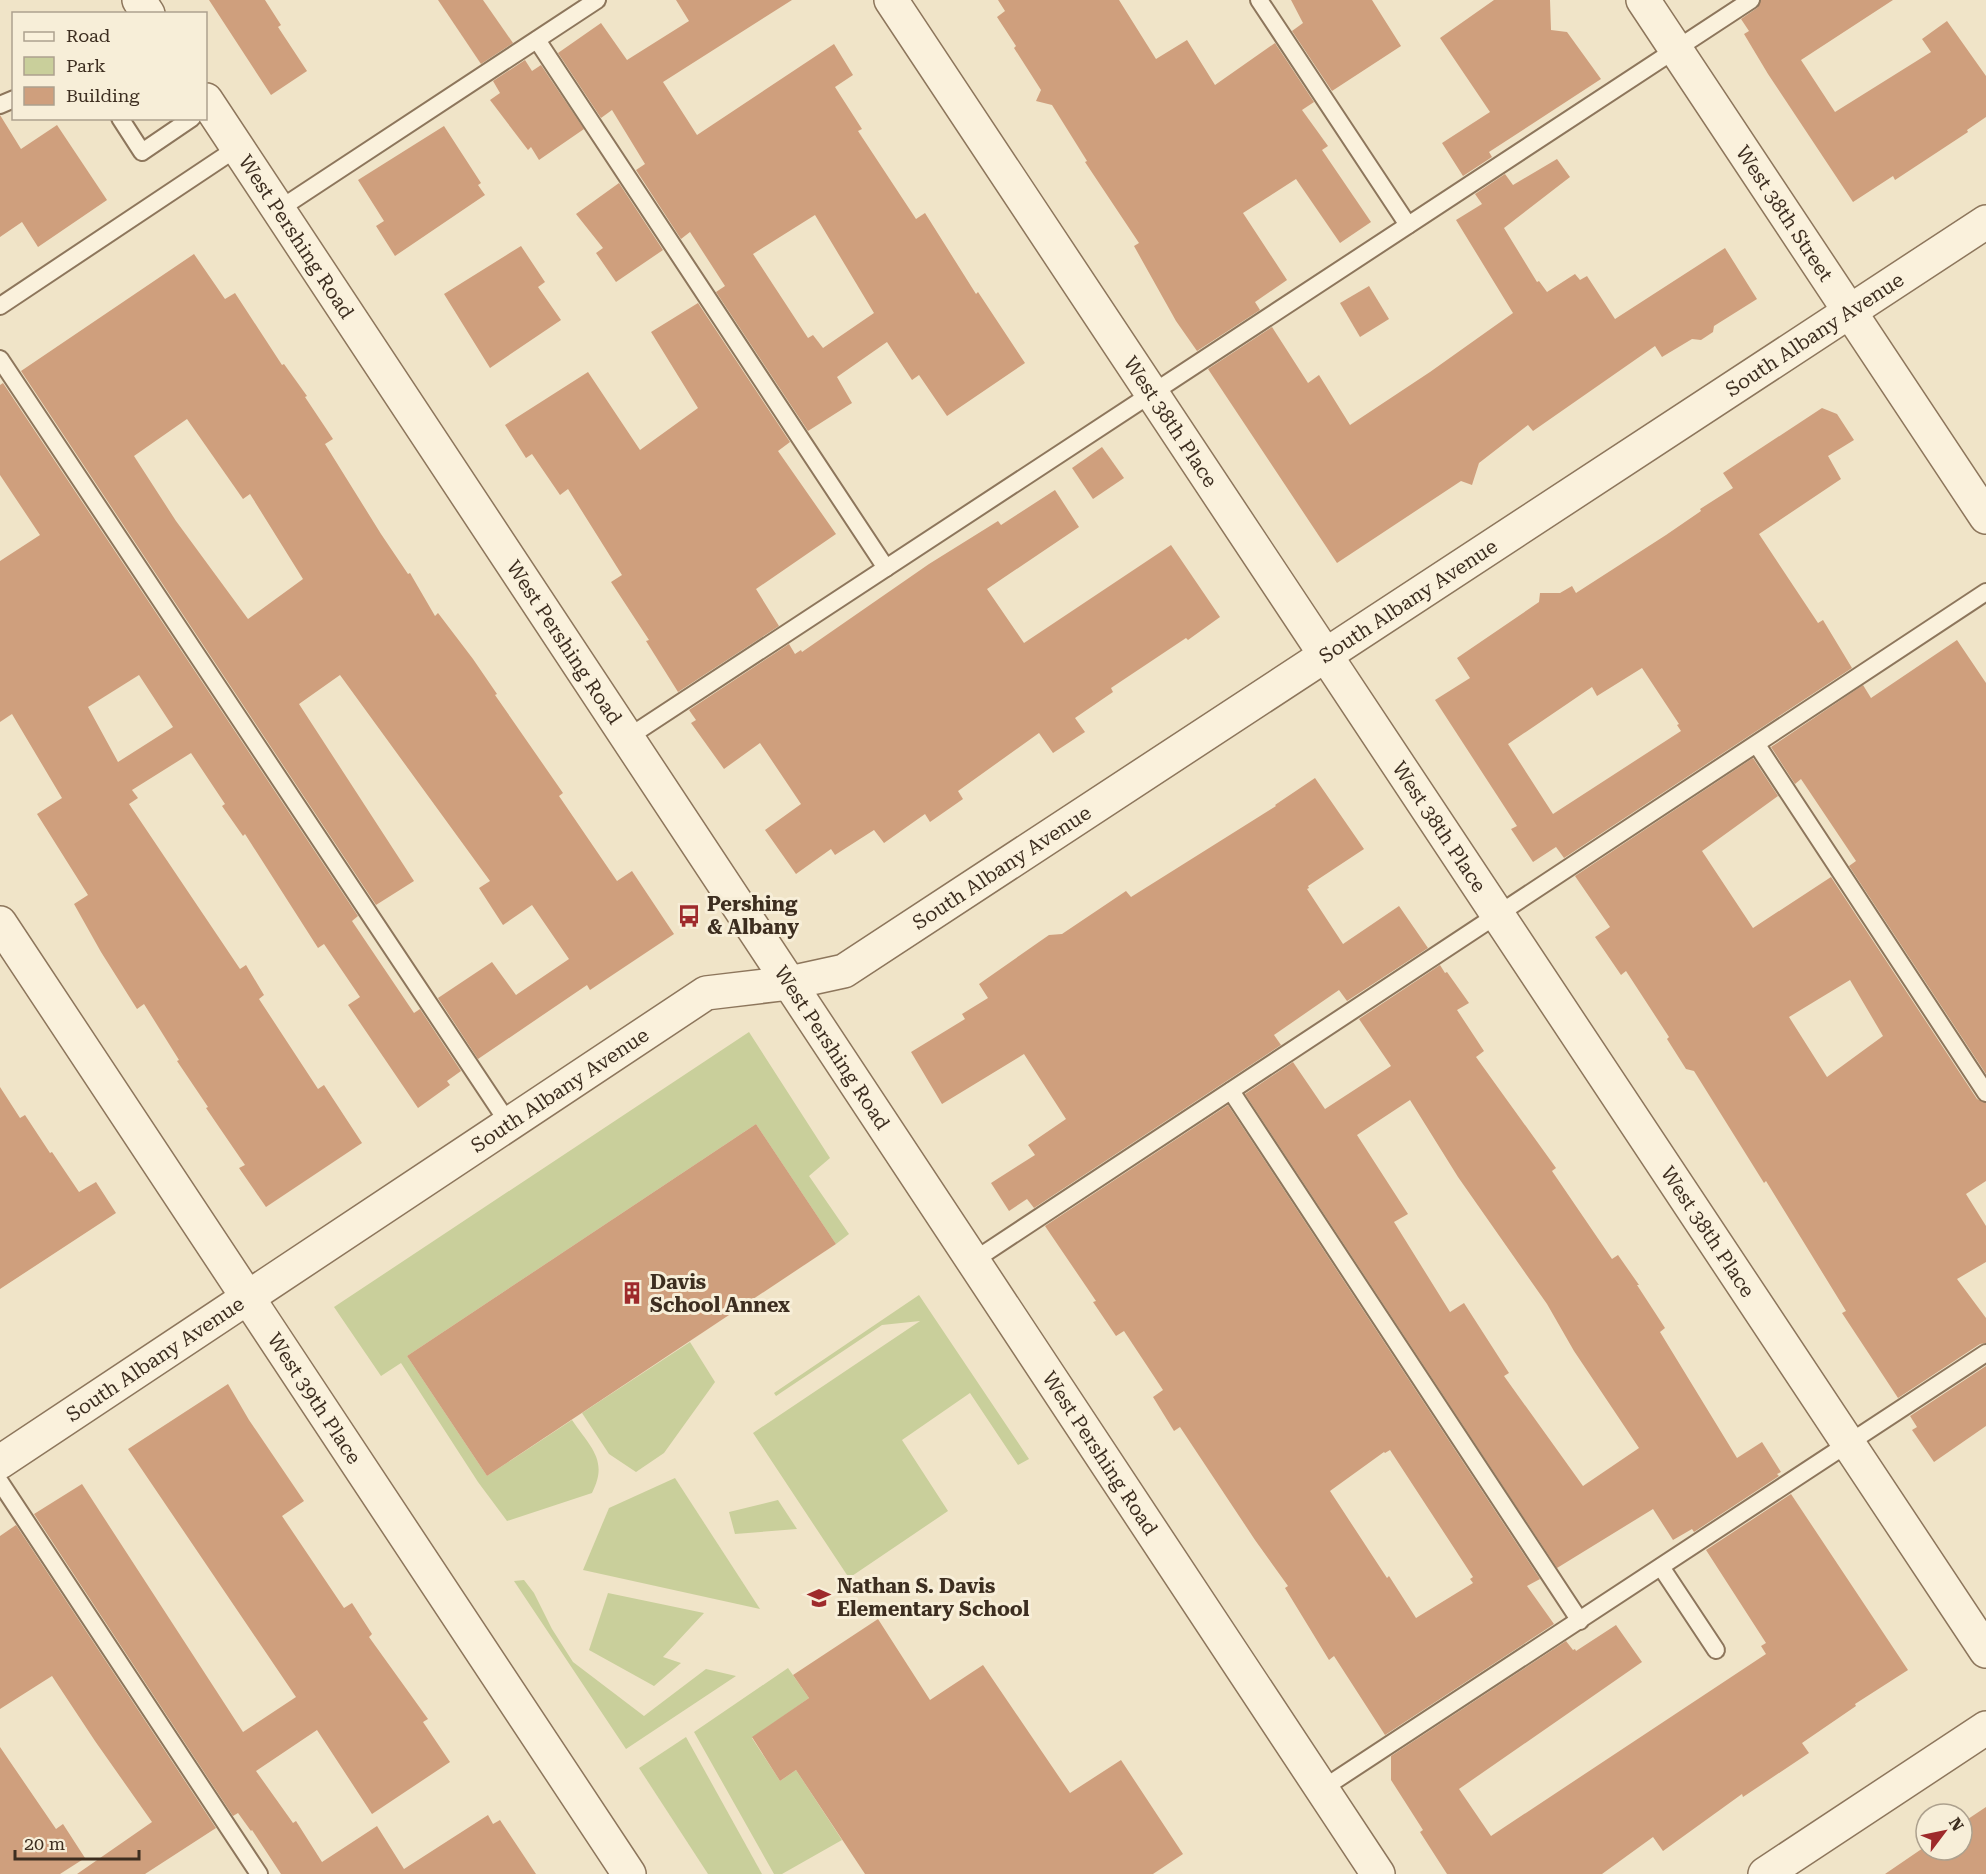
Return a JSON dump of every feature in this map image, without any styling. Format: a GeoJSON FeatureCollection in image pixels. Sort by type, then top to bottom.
{"type":"FeatureCollection","features":[{"type":"Feature","properties":{"kind":"street","name":"West 38th Place"},"geometry":{"type":"LineString","coordinates":[[891,0],[1986,1651]]}},
{"type":"Feature","properties":{"kind":"street","name":"West 38th Street"},"geometry":{"type":"LineString","coordinates":[[1643,0],[1986,517]]}},
{"type":"Feature","properties":{"kind":"street","name":"West Pershing Road"},"geometry":{"type":"LineString","coordinates":[[207,114],[237,148],[1378,1874]]}},
{"type":"Feature","properties":{"kind":"street","name":"South Albany Avenue"},"geometry":{"type":"LineString","coordinates":[[0,1462],[706,993],[789,983],[844,971],[1986,222]]}},
{"type":"Feature","properties":{"kind":"street","name":"West 39th Place"},"geometry":{"type":"LineString","coordinates":[[0,923],[629,1874]]}},
{"type":"Feature","properties":{"kind":"street"},"geometry":{"type":"LineString","coordinates":[[1765,1874],[1986,1728]]}},
{"type":"Feature","properties":{"kind":"lane"},"geometry":{"type":"LineString","coordinates":[[1260,0],[1408,225]]}},
{"type":"Feature","properties":{"kind":"lane"},"geometry":{"type":"LineString","coordinates":[[627,738],[1751,0]]}},
{"type":"Feature","properties":{"kind":"lane"},"geometry":{"type":"LineString","coordinates":[[278,210],[537,40],[590,2]]}},
{"type":"Feature","properties":{"kind":"lane"},"geometry":{"type":"LineString","coordinates":[[537,40],[886,568]]}},
{"type":"Feature","properties":{"kind":"lane"},"geometry":{"type":"LineString","coordinates":[[121,120],[142,152],[187,120]]}},
{"type":"Feature","properties":{"kind":"lane"},"geometry":{"type":"LineString","coordinates":[[0,306],[237,148]]}},
{"type":"Feature","properties":{"kind":"lane"},"geometry":{"type":"LineString","coordinates":[[0,359],[509,1124]]}},
{"type":"Feature","properties":{"kind":"lane"},"geometry":{"type":"LineString","coordinates":[[973,1261],[1986,592]]}},
{"type":"Feature","properties":{"kind":"lane"},"geometry":{"type":"LineString","coordinates":[[1757,745],[1986,1093]]}},
{"type":"Feature","properties":{"kind":"lane"},"geometry":{"type":"LineString","coordinates":[[1231,1091],[1580,1621]]}},
{"type":"Feature","properties":{"kind":"lane"},"geometry":{"type":"LineString","coordinates":[[1322,1789],[1986,1353]]}},
{"type":"Feature","properties":{"kind":"lane"},"geometry":{"type":"LineString","coordinates":[[0,1482],[259,1874]]}},
{"type":"Feature","properties":{"kind":"lane"},"geometry":{"type":"LineString","coordinates":[[1661,1567],[1716,1650]]}},
{"type":"Feature","properties":{"kind":"green space"},"geometry":{"type":"Polygon","coordinates":[[[749,1032],[830,1158],[809,1176],[849,1234],[836,1244],[756,1124],[407,1356],[487,1476],[572,1420],[591,1446],[599,1471],[592,1493],[507,1521],[478,1482],[401,1363],[381,1376],[334,1307],[749,1032]]]}},
{"type":"Feature","properties":{"kind":"green space"},"geometry":{"type":"Polygon","coordinates":[[[919,1295],[1029,1459],[1018,1465],[970,1393],[902,1440],[948,1511],[849,1578],[753,1433],[920,1321],[882,1325],[776,1396],[774,1393],[919,1295]]]}},
{"type":"Feature","properties":{"kind":"green space"},"geometry":{"type":"Polygon","coordinates":[[[690,1342],[715,1382],[664,1453],[636,1472],[609,1454],[582,1413],[690,1342]]]}},
{"type":"Feature","properties":{"kind":"green space"},"geometry":{"type":"Polygon","coordinates":[[[675,1478],[760,1609],[583,1570],[609,1508],[675,1478]]]}},
{"type":"Feature","properties":{"kind":"green space"},"geometry":{"type":"Polygon","coordinates":[[[778,1500],[797,1529],[735,1534],[729,1512],[778,1500]]]}},
{"type":"Feature","properties":{"kind":"green space"},"geometry":{"type":"Polygon","coordinates":[[[524,1580],[534,1593],[552,1629],[573,1662],[644,1716],[706,1669],[736,1676],[626,1749],[514,1581],[524,1580]]]}},
{"type":"Feature","properties":{"kind":"green space"},"geometry":{"type":"Polygon","coordinates":[[[608,1593],[704,1613],[663,1657],[681,1663],[654,1686],[589,1650],[608,1593]]]}},
{"type":"Feature","properties":{"kind":"green space"},"geometry":{"type":"Polygon","coordinates":[[[788,1668],[809,1698],[752,1738],[780,1781],[796,1770],[842,1840],[782,1874],[774,1874],[694,1732],[788,1668]]]}},
{"type":"Feature","properties":{"kind":"green space"},"geometry":{"type":"Polygon","coordinates":[[[686,1737],[762,1874],[708,1874],[639,1768],[686,1737]]]}},
{"type":"Feature","properties":{"kind":"building"},"geometry":{"type":"Polygon","coordinates":[[[209,0],[265,0],[281,25],[278,27],[307,71],[271,95],[209,0]]]}},
{"type":"Feature","properties":{"kind":"building"},"geometry":{"type":"Polygon","coordinates":[[[438,0],[483,0],[513,43],[481,64],[438,0]]]}},
{"type":"Feature","properties":{"kind":"building"},"geometry":{"type":"Polygon","coordinates":[[[676,0],[792,0],[663,82],[697,135],[834,44],[853,75],[835,87],[862,129],[858,131],[916,219],[925,213],[976,294],[978,292],[1025,363],[947,416],[919,375],[912,380],[887,342],[837,377],[852,403],[808,431],[716,292],[725,286],[690,232],[681,239],[636,170],[645,164],[612,110],[601,118],[558,53],[601,23],[627,60],[689,21],[676,0]],[[815,215],[753,254],[808,338],[813,335],[823,348],[874,313],[815,215]]]}},
{"type":"Feature","properties":{"kind":"building"},"geometry":{"type":"Polygon","coordinates":[[[998,0],[1119,0],[1156,59],[1187,40],[1215,85],[1275,43],[1314,102],[1302,110],[1328,146],[1322,150],[1371,222],[1340,243],[1296,179],[1243,213],[1287,280],[1255,302],[1260,310],[1197,351],[1176,321],[1134,246],[1139,243],[1085,162],[1087,161],[1052,105],[1036,101],[1041,90],[997,17],[1005,11],[998,0]]]}},
{"type":"Feature","properties":{"kind":"building"},"geometry":{"type":"Polygon","coordinates":[[[1291,0],[1372,0],[1401,46],[1332,91],[1292,31],[1303,23],[1291,0]]]}},
{"type":"Feature","properties":{"kind":"building"},"geometry":{"type":"Polygon","coordinates":[[[1494,0],[1550,0],[1551,30],[1567,32],[1601,79],[1489,152],[1492,157],[1463,176],[1442,143],[1490,112],[1440,38],[1494,0]]]}},
{"type":"Feature","properties":{"kind":"building"},"geometry":{"type":"Polygon","coordinates":[[[1761,0],[1893,0],[1801,60],[1835,112],[1931,52],[1922,39],[1947,21],[1986,76],[1986,117],[1967,130],[1968,132],[1895,180],[1893,176],[1853,202],[1744,34],[1749,31],[1741,19],[1757,8],[1761,0]]]}},
{"type":"Feature","properties":{"kind":"building"},"geometry":{"type":"Polygon","coordinates":[[[525,60],[532,71],[541,65],[584,129],[539,160],[531,147],[528,150],[490,100],[500,93],[493,81],[525,60]]]}},
{"type":"Feature","properties":{"kind":"building"},"geometry":{"type":"Polygon","coordinates":[[[0,115],[21,149],[57,125],[107,200],[38,247],[22,222],[0,237],[0,115]]]}},
{"type":"Feature","properties":{"kind":"building"},"geometry":{"type":"Polygon","coordinates":[[[444,126],[481,183],[478,185],[485,195],[395,256],[376,226],[384,221],[358,180],[444,126]]]}},
{"type":"Feature","properties":{"kind":"building"},"geometry":{"type":"Polygon","coordinates":[[[1557,159],[1570,177],[1504,228],[1537,282],[1539,281],[1547,292],[1575,274],[1580,280],[1587,276],[1615,319],[1725,248],[1757,299],[1714,326],[1713,332],[1701,340],[1692,339],[1662,357],[1655,346],[1533,431],[1528,425],[1479,463],[1472,485],[1461,481],[1337,563],[1208,369],[1272,327],[1308,383],[1319,375],[1350,425],[1513,313],[1456,220],[1482,204],[1475,194],[1505,174],[1513,185],[1557,159]]]}},
{"type":"Feature","properties":{"kind":"building"},"geometry":{"type":"Polygon","coordinates":[[[619,183],[663,250],[616,282],[596,253],[603,248],[576,214],[619,183]]]}},
{"type":"Feature","properties":{"kind":"building"},"geometry":{"type":"Polygon","coordinates":[[[521,246],[545,282],[538,287],[561,320],[490,368],[444,294],[521,246]]]}},
{"type":"Feature","properties":{"kind":"building"},"geometry":{"type":"Polygon","coordinates":[[[194,254],[225,299],[235,293],[282,365],[284,364],[307,396],[305,397],[333,439],[325,444],[381,534],[408,574],[410,573],[435,616],[438,613],[497,694],[495,695],[563,793],[559,796],[617,881],[632,871],[674,934],[590,990],[587,985],[478,1059],[438,998],[492,962],[516,995],[569,959],[532,905],[503,925],[479,888],[490,881],[340,675],[299,704],[414,881],[376,905],[21,371],[194,254]],[[187,419],[134,456],[176,521],[248,619],[303,579],[250,494],[243,499],[187,419]]]}},
{"type":"Feature","properties":{"kind":"building"},"geometry":{"type":"Polygon","coordinates":[[[1369,286],[1389,319],[1360,337],[1340,303],[1369,286]]]}},
{"type":"Feature","properties":{"kind":"building"},"geometry":{"type":"Polygon","coordinates":[[[698,303],[790,442],[778,451],[836,534],[756,589],[779,626],[678,692],[646,641],[649,640],[611,582],[622,575],[568,489],[560,495],[532,454],[526,458],[505,425],[588,372],[640,450],[698,408],[651,332],[698,303]]]}},
{"type":"Feature","properties":{"kind":"building"},"geometry":{"type":"Polygon","coordinates":[[[3,383],[358,916],[352,921],[414,1013],[420,1009],[461,1071],[447,1081],[450,1085],[418,1108],[348,1005],[360,997],[324,944],[318,948],[245,834],[243,836],[222,806],[225,804],[191,753],[132,790],[138,798],[129,804],[240,969],[246,965],[264,995],[259,999],[318,1089],[324,1085],[362,1143],[266,1207],[239,1168],[245,1165],[206,1108],[208,1107],[177,1061],[179,1060],[144,1004],[137,1009],[74,904],[88,895],[37,814],[62,798],[12,714],[0,722],[0,561],[40,535],[0,475],[0,385],[3,383]],[[139,675],[88,707],[118,762],[173,727],[139,675]]]}},
{"type":"Feature","properties":{"kind":"building"},"geometry":{"type":"Polygon","coordinates":[[[1822,408],[1837,414],[1854,440],[1828,456],[1841,479],[1759,534],[1818,623],[1823,620],[1852,668],[1564,858],[1556,847],[1533,862],[1511,829],[1517,826],[1435,700],[1470,678],[1457,658],[1539,602],[1540,593],[1560,593],[1572,586],[1576,593],[1701,511],[1700,509],[1733,488],[1723,473],[1822,408]],[[1642,668],[1597,696],[1592,687],[1508,744],[1553,814],[1681,731],[1677,725],[1679,724],[1642,668]]]}},
{"type":"Feature","properties":{"kind":"building"},"geometry":{"type":"Polygon","coordinates":[[[1102,447],[1124,478],[1093,499],[1072,468],[1102,447]]]}},
{"type":"Feature","properties":{"kind":"building"},"geometry":{"type":"Polygon","coordinates":[[[1055,490],[1079,527],[987,589],[1024,643],[1171,545],[1220,617],[1188,640],[1186,638],[1111,688],[1113,692],[1075,718],[1085,732],[1053,753],[1039,733],[958,791],[963,799],[930,822],[925,814],[884,843],[874,830],[835,855],[831,849],[796,874],[765,830],[801,804],[760,743],[724,769],[691,723],[696,720],[689,710],[789,644],[795,654],[801,650],[802,652],[929,564],[998,521],[1001,525],[1055,490]]]}},
{"type":"Feature","properties":{"kind":"building"},"geometry":{"type":"Polygon","coordinates":[[[1957,640],[1986,683],[1986,1074],[1849,866],[1856,861],[1801,779],[1795,784],[1771,747],[1863,685],[1871,698],[1957,640]]]}},
{"type":"Feature","properties":{"kind":"building"},"geometry":{"type":"Polygon","coordinates":[[[1753,758],[1778,796],[1702,851],[1753,928],[1831,877],[1977,1099],[1986,1103],[1986,1181],[1966,1194],[1986,1226],[1986,1262],[1957,1279],[1986,1318],[1986,1343],[1980,1344],[1898,1398],[1842,1313],[1846,1311],[1766,1181],[1764,1183],[1694,1071],[1686,1069],[1667,1039],[1669,1037],[1626,971],[1621,975],[1595,937],[1610,927],[1575,876],[1753,758]],[[1850,980],[1789,1017],[1827,1077],[1883,1036],[1850,980]]]}},
{"type":"Feature","properties":{"kind":"building"},"geometry":{"type":"Polygon","coordinates":[[[1315,778],[1364,849],[1308,886],[1307,889],[1343,944],[1399,906],[1428,948],[1347,1001],[1339,990],[1274,1035],[1281,1045],[1034,1208],[1027,1199],[1009,1211],[991,1183],[1035,1155],[1028,1145],[1066,1119],[1024,1054],[942,1104],[911,1052],[965,1019],[962,1014],[988,998],[979,984],[1049,935],[1062,934],[1126,891],[1131,897],[1276,806],[1315,778]]]}},
{"type":"Feature","properties":{"kind":"building"},"geometry":{"type":"Polygon","coordinates":[[[1440,965],[1445,973],[1447,972],[1469,1003],[1457,1010],[1484,1051],[1476,1057],[1556,1168],[1552,1171],[1612,1259],[1618,1255],[1639,1285],[1637,1285],[1665,1328],[1660,1332],[1737,1458],[1762,1442],[1781,1472],[1777,1474],[1779,1476],[1694,1532],[1692,1529],[1673,1540],[1653,1509],[1557,1568],[1245,1094],[1293,1062],[1325,1109],[1391,1066],[1359,1019],[1440,965]],[[1410,1100],[1357,1135],[1408,1214],[1394,1222],[1450,1312],[1464,1303],[1509,1373],[1504,1376],[1583,1486],[1639,1448],[1574,1351],[1547,1304],[1458,1177],[1410,1100]]]}},
{"type":"Feature","properties":{"kind":"building"},"geometry":{"type":"Polygon","coordinates":[[[0,1087],[20,1118],[25,1115],[79,1192],[96,1182],[116,1213],[0,1289],[0,1087]]]}},
{"type":"Feature","properties":{"kind":"building"},"geometry":{"type":"Polygon","coordinates":[[[1228,1105],[1540,1579],[1527,1586],[1554,1624],[1385,1735],[1334,1656],[1329,1660],[1285,1588],[1288,1586],[1180,1427],[1174,1431],[1153,1397],[1163,1390],[1124,1331],[1116,1336],[1093,1302],[1096,1301],[1045,1226],[1228,1105]],[[1390,1450],[1330,1491],[1416,1618],[1473,1583],[1470,1579],[1473,1577],[1390,1450]]]}},
{"type":"Feature","properties":{"kind":"building","name":"Davis School Annex"},"geometry":{"type":"Polygon","coordinates":[[[756,1124],[836,1244],[487,1476],[407,1356],[756,1124]]]}},
{"type":"Feature","properties":{"kind":"building"},"geometry":{"type":"Polygon","coordinates":[[[1986,1366],[1986,1426],[1934,1462],[1912,1430],[1917,1427],[1910,1416],[1986,1366]]]}},
{"type":"Feature","properties":{"kind":"building"},"geometry":{"type":"Polygon","coordinates":[[[228,1384],[249,1420],[304,1501],[282,1516],[344,1608],[352,1603],[372,1634],[369,1637],[428,1719],[423,1722],[450,1762],[372,1814],[317,1730],[256,1771],[293,1823],[296,1821],[322,1862],[377,1826],[404,1869],[488,1815],[493,1824],[500,1820],[536,1874],[281,1874],[238,1813],[233,1816],[34,1514],[82,1484],[243,1732],[296,1697],[128,1449],[228,1384]]]}},
{"type":"Feature","properties":{"kind":"building"},"geometry":{"type":"Polygon","coordinates":[[[1791,1494],[1908,1670],[1855,1704],[1856,1706],[1802,1743],[1809,1753],[1743,1797],[1742,1794],[1663,1851],[1653,1837],[1602,1874],[1447,1874],[1420,1832],[1423,1830],[1391,1780],[1391,1756],[1566,1641],[1576,1651],[1616,1625],[1642,1662],[1459,1789],[1491,1836],[1766,1654],[1761,1646],[1766,1643],[1706,1550],[1791,1494]]]}},
{"type":"Feature","properties":{"kind":"building"},"geometry":{"type":"Polygon","coordinates":[[[16,1525],[216,1828],[145,1874],[77,1874],[152,1822],[52,1676],[0,1709],[0,1536],[16,1525]]]}},
{"type":"Feature","properties":{"kind":"building"},"geometry":{"type":"Polygon","coordinates":[[[878,1619],[930,1700],[983,1665],[1070,1793],[1121,1760],[1183,1854],[1153,1874],[865,1874],[796,1770],[780,1781],[752,1737],[809,1698],[793,1675],[878,1619]]]}},
{"type":"Feature","properties":{"kind":"building"},"geometry":{"type":"Polygon","coordinates":[[[0,1747],[56,1829],[63,1824],[85,1858],[60,1874],[0,1874],[0,1747]]]}},
{"type":"Feature","properties":{"kind":"building"},"geometry":{"type":"Polygon","coordinates":[[[1986,1807],[1986,1874],[1885,1874],[1914,1854],[1914,1862],[1974,1862],[1974,1815],[1986,1807]]]}},
{"type":"Feature","properties":{"kind":"place","name":"Pershing & Albany"},"geometry":{"type":"Point","coordinates":[689,916]}},
{"type":"Feature","properties":{"kind":"place","name":"Davis School Annex"},"geometry":{"type":"Point","coordinates":[632,1293]}},
{"type":"Feature","properties":{"kind":"place","name":"Nathan S. Davis Elementary School"},"geometry":{"type":"Point","coordinates":[819,1598]}}]}
